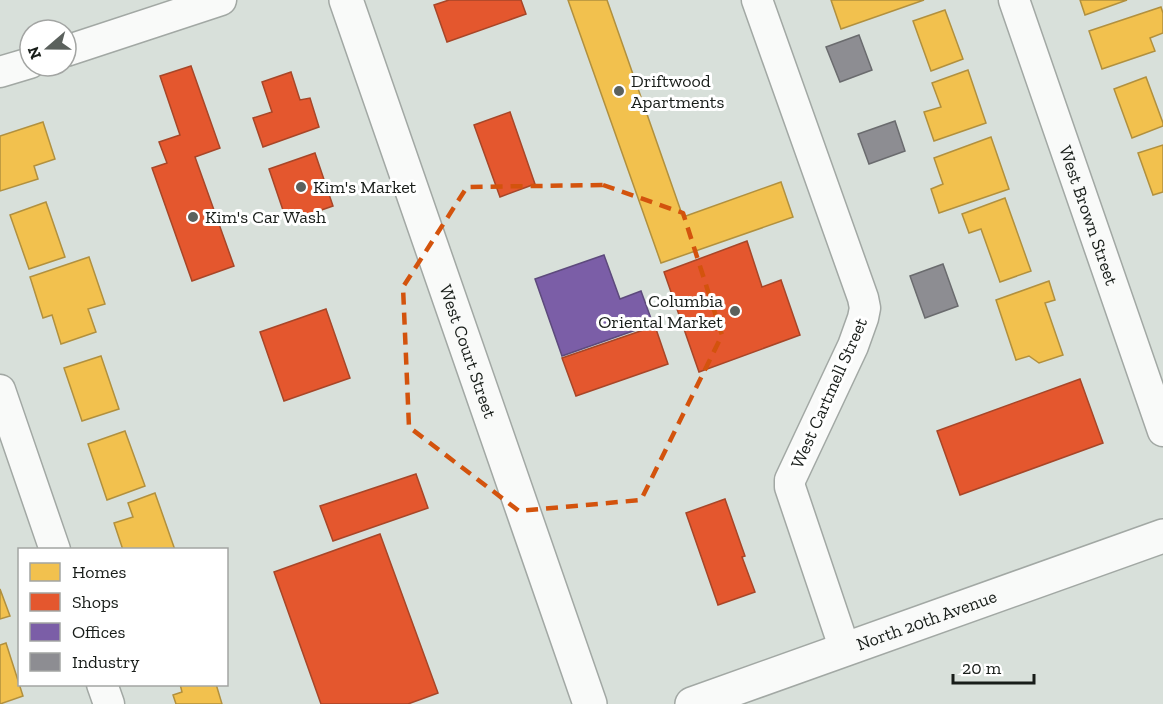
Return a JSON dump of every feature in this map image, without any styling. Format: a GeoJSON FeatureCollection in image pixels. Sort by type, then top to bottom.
{"type":"FeatureCollection","features":[{"type":"Feature","properties":{"kind":"main road","name":"West Court Street"},"geometry":{"type":"LineString","coordinates":[[346,0],[590,704]]}},
{"type":"Feature","properties":{"kind":"main road","name":"North 20th Avenue"},"geometry":{"type":"LineString","coordinates":[[692,704],[1163,537]]}},
{"type":"Feature","properties":{"kind":"street"},"geometry":{"type":"LineString","coordinates":[[78,47],[221,0]]}},
{"type":"Feature","properties":{"kind":"street","name":"West Cartmell Street"},"geometry":{"type":"LineString","coordinates":[[758,0],[865,308],[853,346],[790,480],[790,487],[845,650]]}},
{"type":"Feature","properties":{"kind":"street","name":"West Brown Street"},"geometry":{"type":"LineString","coordinates":[[1014,0],[1163,431]]}},
{"type":"Feature","properties":{"kind":"street"},"geometry":{"type":"LineString","coordinates":[[0,72],[18,67]]}},
{"type":"Feature","properties":{"kind":"street"},"geometry":{"type":"LineString","coordinates":[[0,390],[55,548]]}},
{"type":"Feature","properties":{"kind":"street"},"geometry":{"type":"LineString","coordinates":[[103,686],[109,704]]}},
{"type":"Feature","properties":{"kind":"highlighted area"},"geometry":{"type":"Polygon","coordinates":[[[603,185],[683,213],[722,335],[641,500],[519,511],[409,427],[403,287],[467,187],[603,185]]]}},
{"type":"Feature","properties":{"kind":"building: Homes","name":"Driftwood Apartments"},"geometry":{"type":"Polygon","coordinates":[[[568,0],[607,0],[683,217],[781,182],[793,217],[661,263],[568,0]]]}},
{"type":"Feature","properties":{"kind":"building: Homes"},"geometry":{"type":"Polygon","coordinates":[[[831,0],[924,0],[841,29],[831,0]]]}},
{"type":"Feature","properties":{"kind":"building: Homes"},"geometry":{"type":"Polygon","coordinates":[[[1080,0],[1127,0],[1085,15],[1080,0]]]}},
{"type":"Feature","properties":{"kind":"building: Homes"},"geometry":{"type":"Polygon","coordinates":[[[1161,7],[1163,33],[1150,38],[1155,51],[1102,69],[1089,31],[1161,7]]]}},
{"type":"Feature","properties":{"kind":"building: Homes"},"geometry":{"type":"Polygon","coordinates":[[[945,10],[963,59],[931,71],[913,21],[945,10]]]}},
{"type":"Feature","properties":{"kind":"building: Homes"},"geometry":{"type":"Polygon","coordinates":[[[968,70],[986,123],[934,141],[924,112],[941,107],[932,83],[968,70]]]}},
{"type":"Feature","properties":{"kind":"building: Homes"},"geometry":{"type":"Polygon","coordinates":[[[1146,77],[1163,126],[1132,138],[1114,89],[1146,77]]]}},
{"type":"Feature","properties":{"kind":"building: Homes"},"geometry":{"type":"Polygon","coordinates":[[[43,122],[55,159],[34,166],[38,179],[0,191],[0,136],[43,122]]]}},
{"type":"Feature","properties":{"kind":"building: Homes"},"geometry":{"type":"Polygon","coordinates":[[[991,137],[1009,189],[939,213],[931,189],[943,184],[934,158],[991,137]]]}},
{"type":"Feature","properties":{"kind":"building: Homes"},"geometry":{"type":"Polygon","coordinates":[[[1163,145],[1163,192],[1153,195],[1138,153],[1163,145]]]}},
{"type":"Feature","properties":{"kind":"building: Homes"},"geometry":{"type":"Polygon","coordinates":[[[1005,198],[1031,271],[1000,282],[981,229],[969,233],[962,214],[1005,198]]]}},
{"type":"Feature","properties":{"kind":"building: Homes"},"geometry":{"type":"Polygon","coordinates":[[[46,202],[65,257],[29,269],[10,215],[46,202]]]}},
{"type":"Feature","properties":{"kind":"building: Homes"},"geometry":{"type":"Polygon","coordinates":[[[89,257],[105,304],[88,309],[96,332],[61,344],[52,315],[43,318],[30,277],[89,257]]]}},
{"type":"Feature","properties":{"kind":"building: Homes"},"geometry":{"type":"Polygon","coordinates":[[[1049,281],[1055,300],[1045,303],[1063,355],[1039,363],[1029,356],[1016,360],[996,300],[1049,281]]]}},
{"type":"Feature","properties":{"kind":"building: Homes"},"geometry":{"type":"Polygon","coordinates":[[[101,356],[119,409],[82,421],[64,368],[101,356]]]}},
{"type":"Feature","properties":{"kind":"building: Homes"},"geometry":{"type":"Polygon","coordinates":[[[125,431],[145,486],[107,500],[88,444],[125,431]]]}},
{"type":"Feature","properties":{"kind":"building: Homes"},"geometry":{"type":"Polygon","coordinates":[[[155,493],[174,548],[122,548],[114,523],[133,517],[128,503],[155,493]]]}},
{"type":"Feature","properties":{"kind":"building: Homes"},"geometry":{"type":"Polygon","coordinates":[[[0,589],[10,616],[0,619],[0,589]]]}},
{"type":"Feature","properties":{"kind":"building: Homes"},"geometry":{"type":"Polygon","coordinates":[[[6,643],[23,696],[0,704],[0,645],[6,643]]]}},
{"type":"Feature","properties":{"kind":"building: Homes"},"geometry":{"type":"Polygon","coordinates":[[[180,686],[217,686],[222,704],[176,704],[173,695],[182,692],[180,686]]]}},
{"type":"Feature","properties":{"kind":"building: Shops"},"geometry":{"type":"Polygon","coordinates":[[[449,0],[521,0],[526,14],[447,42],[434,5],[449,0]]]}},
{"type":"Feature","properties":{"kind":"building: Shops","name":"Kim's Car Wash"},"geometry":{"type":"Polygon","coordinates":[[[191,66],[220,148],[195,157],[234,266],[192,281],[152,168],[167,163],[159,142],[180,135],[160,76],[191,66]]]}},
{"type":"Feature","properties":{"kind":"building: Shops"},"geometry":{"type":"Polygon","coordinates":[[[291,72],[300,100],[310,98],[319,127],[263,147],[253,118],[272,112],[262,82],[291,72]]]}},
{"type":"Feature","properties":{"kind":"building: Shops"},"geometry":{"type":"Polygon","coordinates":[[[510,112],[535,184],[500,197],[474,125],[510,112]]]}},
{"type":"Feature","properties":{"kind":"building: Shops","name":"Kim's Market"},"geometry":{"type":"Polygon","coordinates":[[[315,153],[333,206],[287,222],[269,169],[315,153]]]}},
{"type":"Feature","properties":{"kind":"building: Shops","name":"Columbia Oriental Market"},"geometry":{"type":"Polygon","coordinates":[[[747,241],[762,287],[781,280],[800,335],[699,372],[664,272],[747,241]]]}},
{"type":"Feature","properties":{"kind":"building: Shops"},"geometry":{"type":"Polygon","coordinates":[[[326,309],[350,378],[284,401],[260,332],[326,309]]]}},
{"type":"Feature","properties":{"kind":"building: Shops"},"geometry":{"type":"Polygon","coordinates":[[[655,326],[668,364],[576,396],[562,358],[655,326]]]}},
{"type":"Feature","properties":{"kind":"building: Shops"},"geometry":{"type":"Polygon","coordinates":[[[1080,379],[1103,443],[960,495],[937,431],[1080,379]]]}},
{"type":"Feature","properties":{"kind":"building: Shops"},"geometry":{"type":"Polygon","coordinates":[[[416,474],[428,508],[333,541],[320,506],[416,474]]]}},
{"type":"Feature","properties":{"kind":"building: Shops"},"geometry":{"type":"Polygon","coordinates":[[[725,499],[755,592],[718,605],[686,513],[725,499]]]}},
{"type":"Feature","properties":{"kind":"building: Shops"},"geometry":{"type":"Polygon","coordinates":[[[380,534],[438,693],[408,704],[321,704],[274,572],[380,534]]]}},
{"type":"Feature","properties":{"kind":"building: Offices"},"geometry":{"type":"Polygon","coordinates":[[[604,255],[620,299],[641,291],[653,324],[562,356],[535,279],[604,255]]]}},
{"type":"Feature","properties":{"kind":"building: Industry"},"geometry":{"type":"Polygon","coordinates":[[[859,35],[872,70],[840,82],[826,47],[859,35]]]}},
{"type":"Feature","properties":{"kind":"building: Industry"},"geometry":{"type":"Polygon","coordinates":[[[895,121],[905,151],[869,164],[858,134],[895,121]]]}},
{"type":"Feature","properties":{"kind":"building: Industry"},"geometry":{"type":"Polygon","coordinates":[[[943,264],[958,306],[925,318],[910,276],[943,264]]]}},
{"type":"Feature","properties":{"kind":"place","name":"Driftwood Apartments"},"geometry":{"type":"Point","coordinates":[619,91]}},
{"type":"Feature","properties":{"kind":"place","name":"Kim's Market"},"geometry":{"type":"Point","coordinates":[301,187]}},
{"type":"Feature","properties":{"kind":"place","name":"Kim's Car Wash"},"geometry":{"type":"Point","coordinates":[193,217]}},
{"type":"Feature","properties":{"kind":"place","name":"Columbia Oriental Market"},"geometry":{"type":"Point","coordinates":[735,311]}}]}
